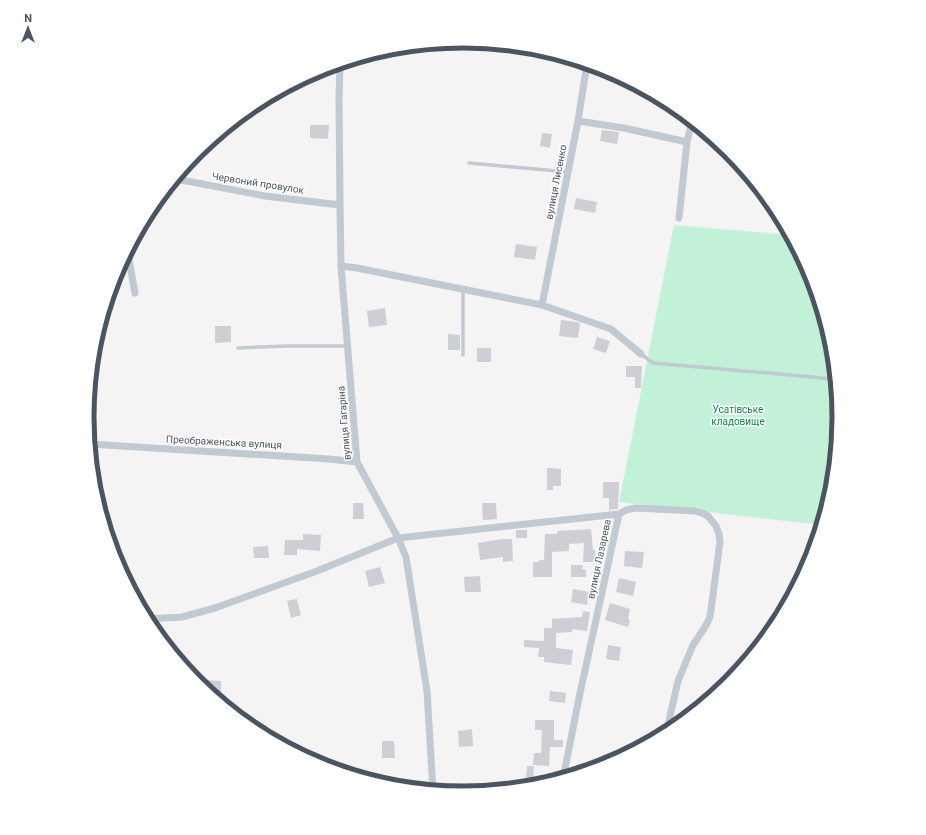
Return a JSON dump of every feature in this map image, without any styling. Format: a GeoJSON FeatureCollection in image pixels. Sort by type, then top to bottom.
{"type":"FeatureCollection","features":[{"type":"Feature","properties":{"kind":"street","name":"вулиця Гагаріна"},"geometry":{"type":"LineString","coordinates":[[340,70],[341,266],[357,462],[398,538],[406,557],[427,691],[433,785]]}},
{"type":"Feature","properties":{"kind":"street","name":"вулиця Лисенко"},"geometry":{"type":"LineString","coordinates":[[542,305],[578,121],[586,70]]}},
{"type":"Feature","properties":{"kind":"street"},"geometry":{"type":"LineString","coordinates":[[578,121],[624,128],[687,142]]}},
{"type":"Feature","properties":{"kind":"street"},"geometry":{"type":"LineString","coordinates":[[679,218],[687,142],[691,126]]}},
{"type":"Feature","properties":{"kind":"street","name":"Червоний провулок"},"geometry":{"type":"LineString","coordinates":[[180,180],[265,196],[340,205]]}},
{"type":"Feature","properties":{"kind":"street"},"geometry":{"type":"LineString","coordinates":[[129,260],[135,293]]}},
{"type":"Feature","properties":{"kind":"street"},"geometry":{"type":"LineString","coordinates":[[341,266],[542,305],[611,329],[641,354]]}},
{"type":"Feature","properties":{"kind":"street","name":"Преображенська вулиця"},"geometry":{"type":"LineString","coordinates":[[94,444],[357,462]]}},
{"type":"Feature","properties":{"kind":"street"},"geometry":{"type":"LineString","coordinates":[[619,514],[634,508],[695,511],[708,516],[716,526],[719,534],[720,542],[710,617],[706,627],[693,645],[678,681],[668,725]]}},
{"type":"Feature","properties":{"kind":"street","name":"вулиця Лазарева"},"geometry":{"type":"LineString","coordinates":[[398,538],[619,514],[564,772]]}},
{"type":"Feature","properties":{"kind":"street"},"geometry":{"type":"LineString","coordinates":[[153,619],[182,617],[215,608],[317,571],[398,538]]}},
{"type":"Feature","properties":{"kind":"lane"},"geometry":{"type":"LineString","coordinates":[[469,163],[568,172]]}},
{"type":"Feature","properties":{"kind":"lane"},"geometry":{"type":"LineString","coordinates":[[463,289],[463,355]]}},
{"type":"Feature","properties":{"kind":"lane"},"geometry":{"type":"LineString","coordinates":[[238,348],[348,346]]}},
{"type":"Feature","properties":{"kind":"lane"},"geometry":{"type":"LineString","coordinates":[[641,354],[654,363],[830,379]]}},
{"type":"Feature","properties":{"kind":"green space","name":"Усатівське кладовище"},"geometry":{"type":"Polygon","coordinates":[[[674,225],[784,234],[804,276],[820,322],[832,393],[832,442],[825,490],[817,524],[619,502],[674,225]]]}},
{"type":"Feature","properties":{"kind":"building"},"geometry":{"type":"Polygon","coordinates":[[[310,125],[329,125],[328,139],[310,138],[310,125]]]}},
{"type":"Feature","properties":{"kind":"building"},"geometry":{"type":"Polygon","coordinates":[[[602,130],[619,132],[617,144],[600,141],[602,130]]]}},
{"type":"Feature","properties":{"kind":"building"},"geometry":{"type":"Polygon","coordinates":[[[542,133],[552,134],[550,148],[540,146],[542,133]]]}},
{"type":"Feature","properties":{"kind":"building"},"geometry":{"type":"Polygon","coordinates":[[[576,198],[597,202],[595,213],[574,209],[576,198]]]}},
{"type":"Feature","properties":{"kind":"building"},"geometry":{"type":"Polygon","coordinates":[[[516,244],[537,247],[535,260],[514,257],[516,244]]]}},
{"type":"Feature","properties":{"kind":"building"},"geometry":{"type":"Polygon","coordinates":[[[385,308],[387,325],[369,327],[367,311],[385,308]]]}},
{"type":"Feature","properties":{"kind":"building"},"geometry":{"type":"Polygon","coordinates":[[[561,320],[580,323],[578,338],[559,336],[561,320]]]}},
{"type":"Feature","properties":{"kind":"building"},"geometry":{"type":"Polygon","coordinates":[[[215,326],[231,326],[231,342],[215,343],[215,326]]]}},
{"type":"Feature","properties":{"kind":"building"},"geometry":{"type":"Polygon","coordinates":[[[448,334],[460,335],[460,350],[448,350],[448,334]]]}},
{"type":"Feature","properties":{"kind":"building"},"geometry":{"type":"Polygon","coordinates":[[[597,337],[610,341],[606,353],[593,349],[597,337]]]}},
{"type":"Feature","properties":{"kind":"building"},"geometry":{"type":"Polygon","coordinates":[[[477,348],[491,348],[491,362],[477,362],[477,348]]]}},
{"type":"Feature","properties":{"kind":"building"},"geometry":{"type":"Polygon","coordinates":[[[626,366],[642,366],[641,388],[635,388],[635,377],[626,377],[626,366]]]}},
{"type":"Feature","properties":{"kind":"building"},"geometry":{"type":"Polygon","coordinates":[[[547,468],[561,469],[561,486],[553,486],[553,490],[547,490],[547,468]]]}},
{"type":"Feature","properties":{"kind":"building"},"geometry":{"type":"Polygon","coordinates":[[[603,482],[619,482],[618,509],[609,510],[609,498],[603,498],[603,482]]]}},
{"type":"Feature","properties":{"kind":"building"},"geometry":{"type":"Polygon","coordinates":[[[353,503],[363,503],[364,519],[353,519],[353,503]]]}},
{"type":"Feature","properties":{"kind":"building"},"geometry":{"type":"Polygon","coordinates":[[[482,503],[496,503],[497,519],[483,520],[482,503]]]}},
{"type":"Feature","properties":{"kind":"building"},"geometry":{"type":"Polygon","coordinates":[[[591,529],[593,550],[595,550],[595,554],[600,554],[600,562],[583,562],[584,543],[569,544],[569,551],[552,552],[552,577],[533,577],[533,562],[544,560],[545,534],[557,534],[557,531],[591,529]]]}},
{"type":"Feature","properties":{"kind":"building"},"geometry":{"type":"Polygon","coordinates":[[[516,530],[527,530],[527,538],[516,538],[516,530]]]}},
{"type":"Feature","properties":{"kind":"building"},"geometry":{"type":"Polygon","coordinates":[[[303,534],[321,535],[320,551],[297,549],[297,555],[284,555],[285,540],[303,540],[303,534]]]}},
{"type":"Feature","properties":{"kind":"building"},"geometry":{"type":"Polygon","coordinates":[[[512,539],[513,561],[503,562],[503,557],[480,560],[478,543],[512,539]]]}},
{"type":"Feature","properties":{"kind":"building"},"geometry":{"type":"Polygon","coordinates":[[[268,546],[269,558],[254,558],[253,547],[268,546]]]}},
{"type":"Feature","properties":{"kind":"building"},"geometry":{"type":"Polygon","coordinates":[[[625,551],[644,552],[642,568],[624,566],[625,551]]]}},
{"type":"Feature","properties":{"kind":"building"},"geometry":{"type":"Polygon","coordinates":[[[571,565],[583,565],[582,569],[586,570],[586,577],[571,577],[571,565]]]}},
{"type":"Feature","properties":{"kind":"building"},"geometry":{"type":"Polygon","coordinates":[[[380,567],[385,583],[369,587],[365,571],[380,567]]]}},
{"type":"Feature","properties":{"kind":"building"},"geometry":{"type":"Polygon","coordinates":[[[480,576],[481,592],[465,592],[464,577],[480,576]]]}},
{"type":"Feature","properties":{"kind":"building"},"geometry":{"type":"Polygon","coordinates":[[[619,578],[636,582],[633,596],[616,592],[619,578]]]}},
{"type":"Feature","properties":{"kind":"building"},"geometry":{"type":"Polygon","coordinates":[[[573,589],[589,592],[587,605],[571,602],[573,589]]]}},
{"type":"Feature","properties":{"kind":"building"},"geometry":{"type":"Polygon","coordinates":[[[297,599],[301,615],[291,618],[287,601],[297,599]]]}},
{"type":"Feature","properties":{"kind":"building"},"geometry":{"type":"Polygon","coordinates":[[[610,603],[630,609],[628,619],[630,620],[628,627],[605,620],[610,603]]]}},
{"type":"Feature","properties":{"kind":"building"},"geometry":{"type":"Polygon","coordinates":[[[583,611],[590,612],[587,631],[572,629],[572,632],[556,633],[556,648],[573,650],[571,665],[544,662],[544,657],[538,657],[539,648],[524,647],[524,640],[544,641],[544,628],[552,628],[552,619],[582,617],[583,611]]]}},
{"type":"Feature","properties":{"kind":"building"},"geometry":{"type":"Polygon","coordinates":[[[608,645],[621,647],[619,661],[606,659],[608,645]]]}},
{"type":"Feature","properties":{"kind":"building"},"geometry":{"type":"Polygon","coordinates":[[[205,680],[221,681],[221,694],[218,694],[205,682],[205,680]]]}},
{"type":"Feature","properties":{"kind":"building"},"geometry":{"type":"Polygon","coordinates":[[[550,691],[566,693],[565,703],[549,701],[550,691]]]}},
{"type":"Feature","properties":{"kind":"building"},"geometry":{"type":"Polygon","coordinates":[[[535,720],[554,720],[554,740],[563,740],[563,747],[550,747],[549,766],[533,765],[534,753],[541,753],[542,730],[535,730],[535,720]]]}},
{"type":"Feature","properties":{"kind":"building"},"geometry":{"type":"Polygon","coordinates":[[[472,729],[473,746],[459,747],[458,731],[472,729]]]}},
{"type":"Feature","properties":{"kind":"building"},"geometry":{"type":"Polygon","coordinates":[[[382,741],[394,741],[395,758],[382,758],[382,741]]]}},
{"type":"Feature","properties":{"kind":"building"},"geometry":{"type":"Polygon","coordinates":[[[527,766],[534,766],[533,780],[526,782],[527,766]]]}}]}
